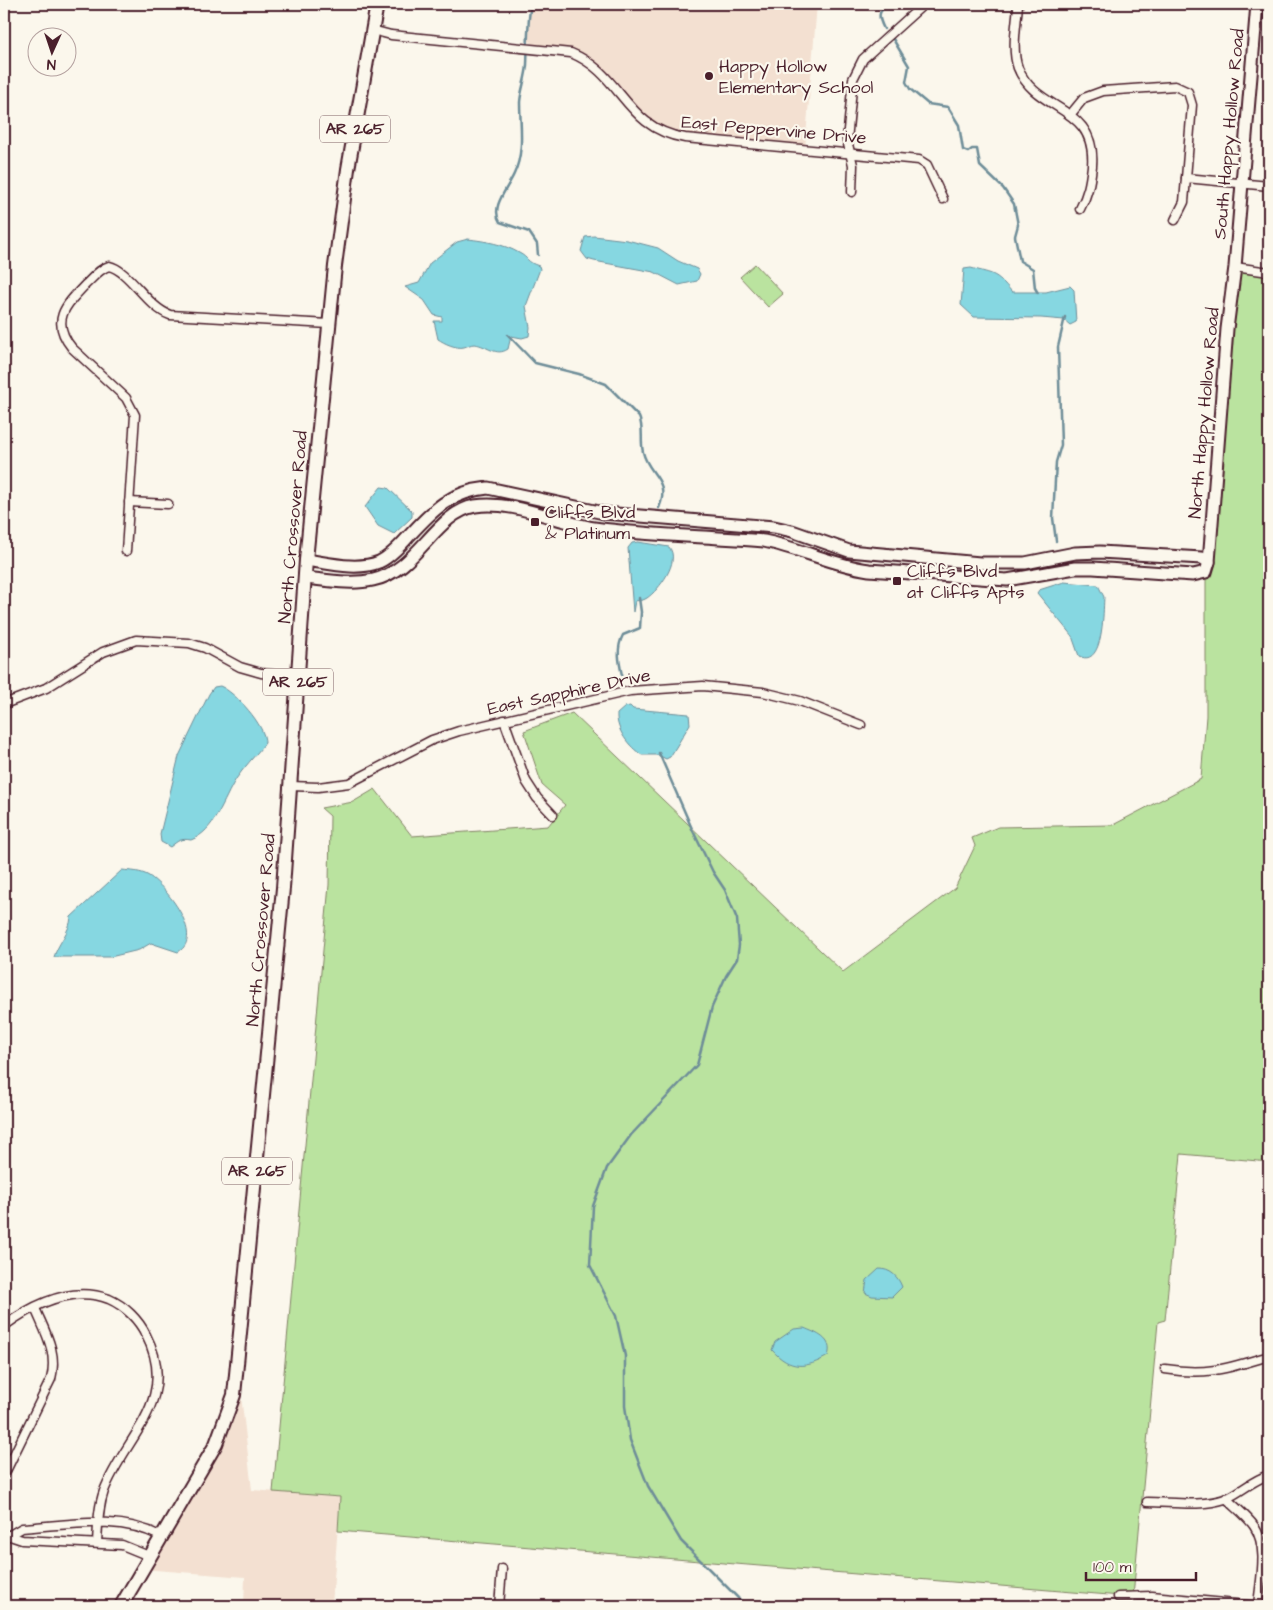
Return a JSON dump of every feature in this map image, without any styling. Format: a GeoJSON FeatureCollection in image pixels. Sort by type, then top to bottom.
{"type":"FeatureCollection","features":[{"type":"Feature","properties":{"kind":"main road","name":"AR 265"},"geometry":{"type":"LineString","coordinates":[[372,30],[377,4]]}},
{"type":"Feature","properties":{"kind":"main road","name":"North Crossover Road"},"geometry":{"type":"LineString","coordinates":[[121,1606],[160,1536],[216,1444],[234,1395],[271,1020],[291,786],[304,578],[329,324],[339,229],[372,30]]}},
{"type":"Feature","properties":{"kind":"street"},"geometry":{"type":"LineString","coordinates":[[852,192],[853,165],[847,140],[853,79],[856,69],[863,59],[924,4]]}},
{"type":"Feature","properties":{"kind":"street"},"geometry":{"type":"LineString","coordinates":[[1018,4],[1015,49],[1018,68],[1024,79],[1034,90],[1070,115],[1084,128],[1093,153],[1089,191],[1080,209]]}},
{"type":"Feature","properties":{"kind":"street","name":"South Happy Hollow Road"},"geometry":{"type":"LineString","coordinates":[[1235,267],[1257,4]]}},
{"type":"Feature","properties":{"kind":"street","name":"East Peppervine Drive"},"geometry":{"type":"LineString","coordinates":[[372,30],[391,35],[539,48],[570,53],[592,64],[610,80],[638,117],[659,131],[672,136],[919,160],[927,165],[943,198]]}},
{"type":"Feature","properties":{"kind":"street"},"geometry":{"type":"LineString","coordinates":[[1070,115],[1084,98],[1098,92],[1176,86],[1188,92],[1192,105],[1184,202],[1175,220]]}},
{"type":"Feature","properties":{"kind":"street"},"geometry":{"type":"LineString","coordinates":[[1186,178],[1269,186]]}},
{"type":"Feature","properties":{"kind":"street"},"geometry":{"type":"LineString","coordinates":[[126,550],[135,422],[133,408],[126,398],[64,339],[61,328],[62,317],[70,302],[100,270],[109,266],[119,270],[156,308],[170,314],[329,324]]}},
{"type":"Feature","properties":{"kind":"street"},"geometry":{"type":"LineString","coordinates":[[1235,267],[1269,272]]}},
{"type":"Feature","properties":{"kind":"street","name":"North Happy Hollow Road"},"geometry":{"type":"LineString","coordinates":[[1209,562],[1227,329],[1235,267]]}},
{"type":"Feature","properties":{"kind":"street"},"geometry":{"type":"LineString","coordinates":[[304,578],[352,582],[373,580],[402,567],[446,522],[462,510],[474,506],[492,505],[594,528],[764,541],[790,546],[848,568],[869,570],[1007,580],[1075,568],[1193,575],[1206,572],[1209,562],[1202,558],[1093,552],[1075,552],[1005,564],[870,555],[836,548],[792,531],[774,527],[604,513],[488,488],[472,490],[448,500],[433,510],[398,549],[380,561],[367,565],[342,565],[306,560]]}},
{"type":"Feature","properties":{"kind":"street"},"geometry":{"type":"LineString","coordinates":[[129,502],[168,504]]}},
{"type":"Feature","properties":{"kind":"street"},"geometry":{"type":"LineString","coordinates":[[1093,552],[1093,568]]}},
{"type":"Feature","properties":{"kind":"street"},"geometry":{"type":"LineString","coordinates":[[4,704],[46,688],[102,652],[136,640],[189,643],[204,648],[240,667],[261,673],[298,678]]}},
{"type":"Feature","properties":{"kind":"street","name":"East Sapphire Drive"},"geometry":{"type":"LineString","coordinates":[[291,786],[331,787],[349,783],[432,740],[504,720],[630,691],[703,686],[763,692],[800,701],[861,725]]}},
{"type":"Feature","properties":{"kind":"street"},"geometry":{"type":"LineString","coordinates":[[504,720],[526,781],[537,798],[553,815]]}},
{"type":"Feature","properties":{"kind":"street"},"geometry":{"type":"LineString","coordinates":[[4,1326],[35,1308],[68,1294],[94,1294],[115,1302],[131,1314],[140,1324],[152,1348],[157,1379],[152,1407],[105,1489],[100,1505],[97,1544]]}},
{"type":"Feature","properties":{"kind":"street"},"geometry":{"type":"LineString","coordinates":[[4,1476],[51,1379],[54,1367],[51,1344],[35,1308]]}},
{"type":"Feature","properties":{"kind":"street"},"geometry":{"type":"LineString","coordinates":[[1165,1369],[1191,1373],[1215,1372],[1269,1356]]}},
{"type":"Feature","properties":{"kind":"street"},"geometry":{"type":"LineString","coordinates":[[1147,1502],[1207,1502],[1226,1498],[1243,1486],[1269,1475]]}},
{"type":"Feature","properties":{"kind":"street"},"geometry":{"type":"LineString","coordinates":[[1118,1597],[1152,1596],[1257,1606],[1262,1557],[1260,1542],[1254,1526],[1226,1498]]}},
{"type":"Feature","properties":{"kind":"street"},"geometry":{"type":"LineString","coordinates":[[7,1535],[22,1528],[99,1522],[131,1525],[160,1536]]}},
{"type":"Feature","properties":{"kind":"street"},"geometry":{"type":"LineString","coordinates":[[7,1535],[22,1540],[127,1546],[149,1556]]}},
{"type":"Feature","properties":{"kind":"street"},"geometry":{"type":"LineString","coordinates":[[499,1606],[502,1569]]}},
{"type":"Feature","properties":{"kind":"shaded area","name":"Happy Hollow Elementary School"},"geometry":{"type":"Polygon","coordinates":[[[531,4],[817,4],[805,149],[659,131],[582,57],[539,48],[527,40],[531,4]]]}},
{"type":"Feature","properties":{"kind":"shaded area"},"geometry":{"type":"Polygon","coordinates":[[[238,1369],[252,1490],[340,1497],[332,1606],[244,1606],[245,1577],[142,1569],[216,1444],[238,1369]]]}},
{"type":"Feature","properties":{"kind":"green space"},"geometry":{"type":"Polygon","coordinates":[[[755,264],[783,294],[768,307],[740,277],[755,264]]]}},
{"type":"Feature","properties":{"kind":"green space"},"geometry":{"type":"Polygon","coordinates":[[[1235,267],[1269,272],[1269,1162],[1181,1154],[1165,1320],[1158,1322],[1133,1597],[338,1531],[340,1497],[273,1492],[329,885],[330,816],[321,808],[353,802],[375,789],[412,836],[548,826],[565,805],[542,785],[524,731],[572,713],[843,972],[955,888],[975,846],[972,838],[998,827],[1113,825],[1201,779],[1206,716],[1206,572],[1235,267]]]}},
{"type":"Feature","properties":{"kind":"water"},"geometry":{"type":"Polygon","coordinates":[[[594,236],[627,240],[658,248],[678,261],[697,269],[700,274],[697,281],[679,285],[654,272],[587,259],[581,251],[585,237],[594,236]]]}},
{"type":"Feature","properties":{"kind":"water"},"geometry":{"type":"Polygon","coordinates":[[[468,239],[507,247],[539,266],[540,269],[526,306],[530,327],[529,336],[522,338],[511,336],[508,349],[504,351],[500,352],[475,344],[457,347],[438,339],[434,321],[442,321],[442,317],[434,315],[424,300],[405,287],[419,283],[430,263],[457,242],[468,239]]]}},
{"type":"Feature","properties":{"kind":"water"},"geometry":{"type":"Polygon","coordinates":[[[971,268],[994,275],[1012,292],[1046,292],[1070,286],[1074,290],[1076,322],[1070,325],[1064,320],[1041,318],[974,317],[961,305],[964,269],[971,268]]]}},
{"type":"Feature","properties":{"kind":"water"},"geometry":{"type":"Polygon","coordinates":[[[381,487],[388,488],[412,511],[412,517],[394,534],[378,526],[365,507],[381,487]]]}},
{"type":"Feature","properties":{"kind":"water"},"geometry":{"type":"Polygon","coordinates":[[[638,542],[669,547],[672,553],[672,560],[667,575],[657,589],[647,598],[635,601],[633,612],[628,548],[632,543],[638,542]]]}},
{"type":"Feature","properties":{"kind":"water"},"geometry":{"type":"Polygon","coordinates":[[[1064,582],[1098,585],[1104,597],[1098,647],[1087,658],[1079,656],[1072,636],[1037,593],[1039,590],[1064,582]]]}},
{"type":"Feature","properties":{"kind":"water"},"geometry":{"type":"Polygon","coordinates":[[[220,686],[234,695],[248,710],[260,728],[265,743],[236,779],[218,814],[206,830],[191,840],[179,840],[170,847],[161,842],[160,834],[179,756],[209,694],[214,687],[220,686]]]}},
{"type":"Feature","properties":{"kind":"water"},"geometry":{"type":"Polygon","coordinates":[[[630,706],[633,709],[689,714],[690,724],[670,757],[666,759],[658,755],[642,755],[624,738],[617,720],[617,714],[625,707],[630,706]]]}},
{"type":"Feature","properties":{"kind":"water"},"geometry":{"type":"Polygon","coordinates":[[[122,870],[146,874],[156,881],[173,900],[180,912],[188,935],[185,945],[178,952],[151,943],[139,950],[110,957],[54,957],[68,928],[71,917],[122,870]]]}},
{"type":"Feature","properties":{"kind":"water"},"geometry":{"type":"Polygon","coordinates":[[[879,1269],[883,1269],[896,1276],[902,1287],[892,1297],[872,1296],[865,1293],[867,1280],[879,1269]]]}},
{"type":"Feature","properties":{"kind":"water"},"geometry":{"type":"Polygon","coordinates":[[[804,1328],[826,1341],[829,1350],[828,1356],[812,1363],[798,1365],[785,1361],[772,1350],[775,1342],[794,1329],[804,1328]]]}},
{"type":"Feature","properties":{"kind":"waterway"},"geometry":{"type":"LineString","coordinates":[[531,4],[526,75],[520,102],[520,156],[514,174],[498,204],[497,216],[500,222],[529,232],[537,244],[538,255]]}},
{"type":"Feature","properties":{"kind":"waterway"},"geometry":{"type":"LineString","coordinates":[[884,29],[880,12],[888,4]]}},
{"type":"Feature","properties":{"kind":"waterway"},"geometry":{"type":"LineString","coordinates":[[893,39],[909,66],[906,82],[910,89],[928,104],[948,107],[959,125],[963,150],[968,152],[972,149],[977,149],[980,166],[1003,188],[1014,204],[1018,225],[1015,236],[1020,261],[1033,269],[1035,288],[1038,293]]}},
{"type":"Feature","properties":{"kind":"waterway"},"geometry":{"type":"LineString","coordinates":[[1056,541],[1053,518],[1056,462],[1061,445],[1058,347],[1065,317]]}},
{"type":"Feature","properties":{"kind":"waterway"},"geometry":{"type":"LineString","coordinates":[[508,335],[535,363],[579,374],[606,384],[639,417],[643,452],[649,466],[661,484],[662,498],[659,508]]}},
{"type":"Feature","properties":{"kind":"waterway"},"geometry":{"type":"LineString","coordinates":[[622,675],[619,645],[623,635],[640,628],[641,612],[639,598]]}},
{"type":"Feature","properties":{"kind":"waterway"},"geometry":{"type":"LineString","coordinates":[[659,753],[693,831],[713,872],[725,890],[737,919],[739,945],[737,959],[726,976],[712,1007],[697,1065],[631,1135],[607,1168],[593,1206],[590,1265],[616,1316],[625,1356],[625,1406],[630,1440],[648,1486],[681,1541],[746,1606]]}},
{"type":"Feature","properties":{"kind":"place","name":"Happy Hollow Elementary School"},"geometry":{"type":"Point","coordinates":[709,76]}},
{"type":"Feature","properties":{"kind":"place","name":"Cliffs Blvd & Platinum"},"geometry":{"type":"Point","coordinates":[535,522]}},
{"type":"Feature","properties":{"kind":"place","name":"Cliffs Blvd at Cliffs Apts"},"geometry":{"type":"Point","coordinates":[897,581]}}]}
